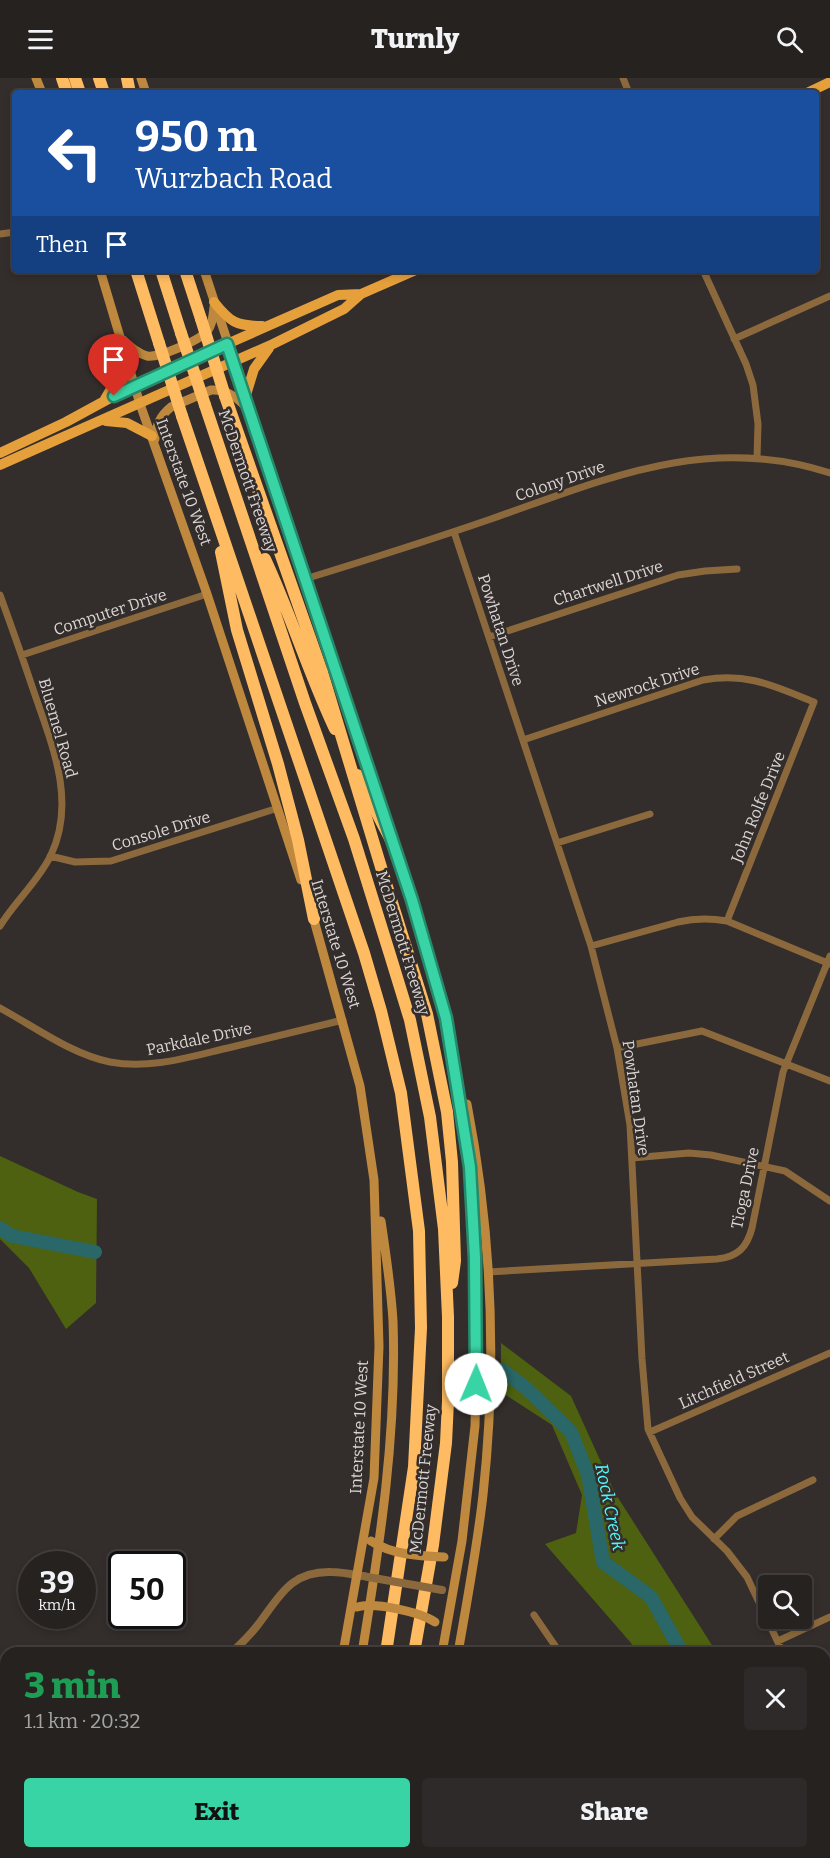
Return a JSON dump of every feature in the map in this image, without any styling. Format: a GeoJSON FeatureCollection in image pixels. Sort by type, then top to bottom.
{"type":"FeatureCollection","features":[{"type":"Feature","properties":{"kind":"highway","name":"McDermott Freeway"},"geometry":{"type":"LineString","coordinates":[[137,273],[182,416],[364,953],[401,1093],[419,1231],[420,1372],[414,1467],[387,1647]]}},
{"type":"Feature","properties":{"kind":"highway","name":"McDermott Freeway"},"geometry":{"type":"LineString","coordinates":[[162,273],[302,692],[354,839],[410,1020],[430,1117],[444,1229],[448,1317],[446,1443],[433,1545],[415,1647]]}},
{"type":"Feature","properties":{"kind":"highway"},"geometry":{"type":"LineString","coordinates":[[186,273],[225,396],[322,672],[427,1014],[447,1112],[452,1162],[455,1261],[448,1317]]}},
{"type":"Feature","properties":{"kind":"highway"},"geometry":{"type":"LineString","coordinates":[[238,501],[286,604],[322,700],[392,843]]}},
{"type":"Feature","properties":{"kind":"highway"},"geometry":{"type":"LineString","coordinates":[[214,510],[237,630],[278,764],[298,840],[314,919]]}},
{"type":"Feature","properties":{"kind":"main road"},"geometry":{"type":"LineString","coordinates":[[813,90],[830,82]]}},
{"type":"Feature","properties":{"kind":"main road","name":"Interstate 10 West"},"geometry":{"type":"LineString","coordinates":[[101,273],[140,404],[207,594],[314,919],[360,1086],[374,1180],[378,1355],[374,1478],[344,1647]]}},
{"type":"Feature","properties":{"kind":"main road"},"geometry":{"type":"LineString","coordinates":[[205,273],[412,900],[461,1074],[475,1145],[483,1203],[488,1272],[490,1382],[483,1495],[459,1647]]}},
{"type":"Feature","properties":{"kind":"main road"},"geometry":{"type":"LineString","coordinates":[[0,465],[233,363],[344,309],[361,294],[409,273]]}},
{"type":"Feature","properties":{"kind":"main road"},"geometry":{"type":"LineString","coordinates":[[0,453],[66,422],[134,385],[338,295],[361,294]]}},
{"type":"Feature","properties":{"kind":"main road"},"geometry":{"type":"LineString","coordinates":[[121,339],[138,352],[157,356],[200,338],[207,332],[212,321],[214,302]]}},
{"type":"Feature","properties":{"kind":"main road"},"geometry":{"type":"LineString","coordinates":[[214,302],[230,320],[236,323],[245,326],[269,326]]}},
{"type":"Feature","properties":{"kind":"main road"},"geometry":{"type":"LineString","coordinates":[[245,398],[254,369],[273,344]]}},
{"type":"Feature","properties":{"kind":"main road"},"geometry":{"type":"LineString","coordinates":[[102,402],[115,384],[125,352]]}},
{"type":"Feature","properties":{"kind":"main road"},"geometry":{"type":"LineString","coordinates":[[103,421],[127,423],[153,439],[159,419],[166,411],[211,390],[224,391],[234,396],[249,411]]}},
{"type":"Feature","properties":{"kind":"main road"},"geometry":{"type":"LineString","coordinates":[[443,1647],[462,1541],[475,1426],[477,1328],[470,1167],[451,1037]]}},
{"type":"Feature","properties":{"kind":"main road"},"geometry":{"type":"LineString","coordinates":[[363,1647],[384,1509],[390,1448],[393,1378],[390,1279],[374,1180]]}},
{"type":"Feature","properties":{"kind":"main road"},"geometry":{"type":"LineString","coordinates":[[366,1524],[370,1541],[385,1550],[444,1557],[454,1552],[462,1541]]}},
{"type":"Feature","properties":{"kind":"main road"},"geometry":{"type":"LineString","coordinates":[[348,1619],[357,1607],[363,1605],[408,1612],[435,1622],[439,1628],[443,1647]]}},
{"type":"Feature","properties":{"kind":"street"},"geometry":{"type":"LineString","coordinates":[[704,273],[746,364],[755,395],[758,424],[756,458]]}},
{"type":"Feature","properties":{"kind":"street"},"geometry":{"type":"LineString","coordinates":[[734,339],[830,296]]}},
{"type":"Feature","properties":{"kind":"street","name":"Colony Drive"},"geometry":{"type":"LineString","coordinates":[[305,579],[454,532],[625,473],[659,464],[710,457],[756,458],[804,465],[830,473]]}},
{"type":"Feature","properties":{"kind":"street","name":"Powhatan Drive"},"geometry":{"type":"LineString","coordinates":[[454,532],[591,946],[617,1048],[630,1125],[645,1407],[650,1432],[686,1508],[747,1576],[780,1647]]}},
{"type":"Feature","properties":{"kind":"street","name":"Chartwell Drive"},"geometry":{"type":"LineString","coordinates":[[489,637],[678,575],[737,569]]}},
{"type":"Feature","properties":{"kind":"street","name":"Computer Drive"},"geometry":{"type":"LineString","coordinates":[[22,655],[207,594]]}},
{"type":"Feature","properties":{"kind":"street","name":"Bluemel Road"},"geometry":{"type":"LineString","coordinates":[[0,595],[52,745],[61,779],[62,800],[60,826],[50,856],[38,876],[0,926]]}},
{"type":"Feature","properties":{"kind":"street","name":"Newrock Drive"},"geometry":{"type":"LineString","coordinates":[[523,740],[715,678],[753,679],[814,702]]}},
{"type":"Feature","properties":{"kind":"street","name":"John Rolfe Drive"},"geometry":{"type":"LineString","coordinates":[[727,921],[814,702]]}},
{"type":"Feature","properties":{"kind":"street","name":"Console Drive"},"geometry":{"type":"LineString","coordinates":[[50,856],[87,863],[111,861],[278,808]]}},
{"type":"Feature","properties":{"kind":"street"},"geometry":{"type":"LineString","coordinates":[[557,843],[650,814]]}},
{"type":"Feature","properties":{"kind":"street"},"geometry":{"type":"LineString","coordinates":[[591,946],[692,919],[727,921],[829,961]]}},
{"type":"Feature","properties":{"kind":"street","name":"Tioga Drive"},"geometry":{"type":"LineString","coordinates":[[488,1272],[717,1259],[738,1253],[747,1242],[751,1232],[783,1072],[829,961]]}},
{"type":"Feature","properties":{"kind":"street","name":"Parkdale Drive"},"geometry":{"type":"LineString","coordinates":[[0,1008],[93,1057],[109,1062],[139,1065],[174,1060],[343,1020]]}},
{"type":"Feature","properties":{"kind":"street"},"geometry":{"type":"LineString","coordinates":[[617,1048],[702,1031],[830,1081]]}},
{"type":"Feature","properties":{"kind":"street"},"geometry":{"type":"LineString","coordinates":[[632,1158],[697,1153],[764,1166],[785,1171],[830,1201]]}},
{"type":"Feature","properties":{"kind":"street","name":"Litchfield Street"},"geometry":{"type":"LineString","coordinates":[[650,1432],[830,1353]]}},
{"type":"Feature","properties":{"kind":"street"},"geometry":{"type":"LineString","coordinates":[[714,1539],[737,1516],[813,1480]]}},
{"type":"Feature","properties":{"kind":"street"},"geometry":{"type":"LineString","coordinates":[[238,1647],[289,1585],[305,1576],[320,1572],[356,1575],[453,1593]]}},
{"type":"Feature","properties":{"kind":"street"},"geometry":{"type":"LineString","coordinates":[[534,1615],[556,1647]]}},
{"type":"Feature","properties":{"kind":"street"},"geometry":{"type":"LineString","coordinates":[[778,1641],[830,1617]]}},
{"type":"Feature","properties":{"kind":"green space"},"geometry":{"type":"Polygon","coordinates":[[[0,1156],[97,1199],[96,1303],[66,1329],[29,1268],[0,1239],[0,1156]]]}},
{"type":"Feature","properties":{"kind":"green space"},"geometry":{"type":"Polygon","coordinates":[[[501,1343],[571,1396],[615,1493],[713,1647],[633,1647],[545,1544],[576,1533],[582,1495],[552,1425],[501,1392],[501,1343]]]}},
{"type":"Feature","properties":{"kind":"waterway","name":"Rock Creek"},"geometry":{"type":"LineString","coordinates":[[0,1228],[12,1236],[95,1252]]}},
{"type":"Feature","properties":{"kind":"waterway","name":"Rock Creek"},"geometry":{"type":"LineString","coordinates":[[502,1370],[526,1388],[571,1432],[588,1475],[603,1562],[651,1597],[679,1647]]}},
{"type":"Feature","properties":{"kind":"route"},"geometry":{"type":"LineString","coordinates":[[114,396],[227,344],[412,900],[451,1037],[470,1167],[475,1258],[476,1384]]}}]}
